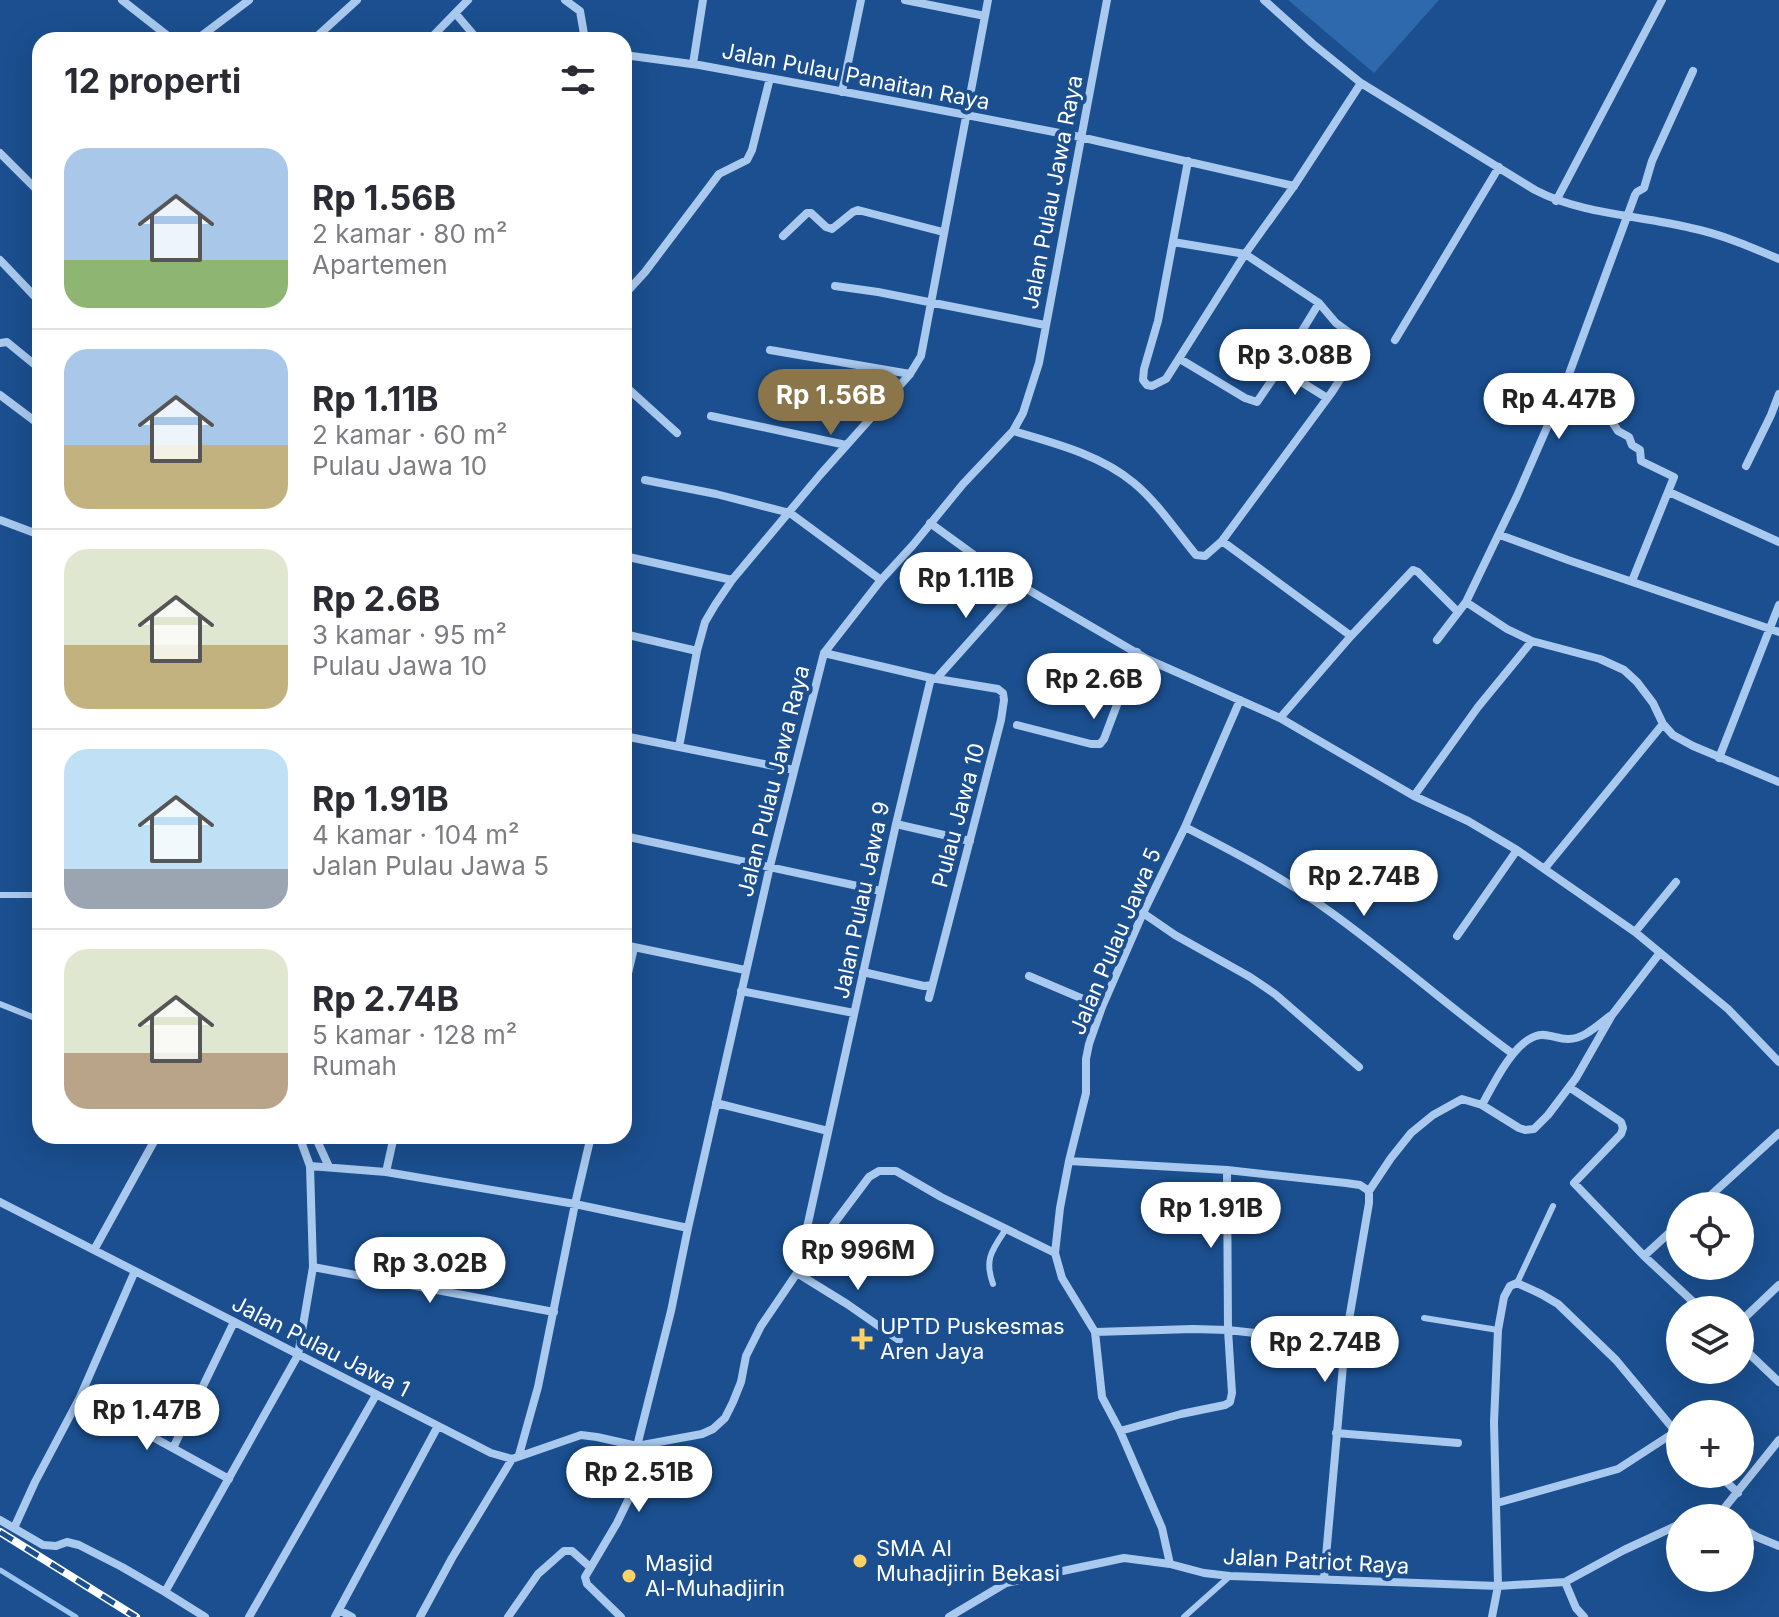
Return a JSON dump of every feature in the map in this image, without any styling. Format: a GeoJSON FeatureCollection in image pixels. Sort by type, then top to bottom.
{"type":"FeatureCollection","features":[{"type":"Feature","properties":{"kind":"street"},"geometry":{"type":"LineString","coordinates":[[122,0],[163,32]]}},
{"type":"Feature","properties":{"kind":"street"},"geometry":{"type":"LineString","coordinates":[[214,32],[249,0]]}},
{"type":"Feature","properties":{"kind":"street"},"geometry":{"type":"LineString","coordinates":[[322,32],[357,0]]}},
{"type":"Feature","properties":{"kind":"street"},"geometry":{"type":"LineString","coordinates":[[437,32],[468,0]]}},
{"type":"Feature","properties":{"kind":"street"},"geometry":{"type":"LineString","coordinates":[[565,0],[580,11]]}},
{"type":"Feature","properties":{"kind":"street"},"geometry":{"type":"LineString","coordinates":[[582,0],[580,11],[584,32]]}},
{"type":"Feature","properties":{"kind":"street"},"geometry":{"type":"LineString","coordinates":[[693,64],[703,0]]}},
{"type":"Feature","properties":{"kind":"street"},"geometry":{"type":"LineString","coordinates":[[842,92],[861,0]]}},
{"type":"Feature","properties":{"kind":"street"},"geometry":{"type":"LineString","coordinates":[[905,0],[985,16]]}},
{"type":"Feature","properties":{"kind":"street"},"geometry":{"type":"LineString","coordinates":[[679,747],[705,622],[732,580],[910,374],[921,356],[988,0]]}},
{"type":"Feature","properties":{"kind":"street","name":"Jalan Pulau Jawa Raya"},"geometry":{"type":"LineString","coordinates":[[637,1446],[671,1311],[745,970],[824,653],[881,580],[1013,431],[1023,413],[1039,363],[1107,0]]}},
{"type":"Feature","properties":{"kind":"street"},"geometry":{"type":"LineString","coordinates":[[1264,0],[1361,83],[1556,201],[1579,208],[1694,228],[1779,259]]}},
{"type":"Feature","properties":{"kind":"street"},"geometry":{"type":"LineString","coordinates":[[1556,201],[1662,0]]}},
{"type":"Feature","properties":{"kind":"street"},"geometry":{"type":"LineString","coordinates":[[456,14],[471,32]]}},
{"type":"Feature","properties":{"kind":"street","name":"Jalan Pulau Panaitan Raya"},"geometry":{"type":"LineString","coordinates":[[632,56],[693,64],[1080,137],[1294,186]]}},
{"type":"Feature","properties":{"kind":"street"},"geometry":{"type":"LineString","coordinates":[[1437,640],[1466,602],[1500,535],[1562,393],[1636,193],[1644,188],[1652,161],[1693,71]]}},
{"type":"Feature","properties":{"kind":"street"},"geometry":{"type":"LineString","coordinates":[[632,286],[719,174],[747,160],[770,78]]}},
{"type":"Feature","properties":{"kind":"street"},"geometry":{"type":"LineString","coordinates":[[1188,161],[1158,321],[1144,369],[1143,380],[1152,386],[1166,379],[1180,359],[1245,254],[1361,83]]}},
{"type":"Feature","properties":{"kind":"street"},"geometry":{"type":"LineString","coordinates":[[0,153],[32,179]]}},
{"type":"Feature","properties":{"kind":"street"},"geometry":{"type":"LineString","coordinates":[[1395,340],[1499,167]]}},
{"type":"Feature","properties":{"kind":"street"},"geometry":{"type":"LineString","coordinates":[[783,236],[807,213],[832,229],[858,210],[943,232]]}},
{"type":"Feature","properties":{"kind":"street"},"geometry":{"type":"LineString","coordinates":[[1013,431],[1088,456],[1117,471],[1153,502],[1196,555],[1205,556],[1222,541],[1327,398],[1362,344],[1336,323],[1319,303],[1245,254],[1173,242]]}},
{"type":"Feature","properties":{"kind":"street"},"geometry":{"type":"LineString","coordinates":[[0,260],[32,294]]}},
{"type":"Feature","properties":{"kind":"street"},"geometry":{"type":"LineString","coordinates":[[835,286],[1045,325]]}},
{"type":"Feature","properties":{"kind":"street"},"geometry":{"type":"LineString","coordinates":[[1180,359],[1255,402],[1319,303]]}},
{"type":"Feature","properties":{"kind":"street"},"geometry":{"type":"LineString","coordinates":[[0,343],[7,342],[32,362]]}},
{"type":"Feature","properties":{"kind":"street"},"geometry":{"type":"LineString","coordinates":[[770,350],[910,374]]}},
{"type":"Feature","properties":{"kind":"street"},"geometry":{"type":"LineString","coordinates":[[1279,368],[1327,398]]}},
{"type":"Feature","properties":{"kind":"street"},"geometry":{"type":"LineString","coordinates":[[632,392],[677,433]]}},
{"type":"Feature","properties":{"kind":"street"},"geometry":{"type":"LineString","coordinates":[[1562,393],[1612,419],[1618,431],[1629,437],[1632,445],[1640,450],[1641,461],[1674,477],[1632,581]]}},
{"type":"Feature","properties":{"kind":"street"},"geometry":{"type":"LineString","coordinates":[[1746,466],[1779,394]]}},
{"type":"Feature","properties":{"kind":"street"},"geometry":{"type":"LineString","coordinates":[[0,395],[32,419]]}},
{"type":"Feature","properties":{"kind":"street"},"geometry":{"type":"LineString","coordinates":[[711,416],[846,445]]}},
{"type":"Feature","properties":{"kind":"street"},"geometry":{"type":"LineString","coordinates":[[645,480],[790,513],[881,580]]}},
{"type":"Feature","properties":{"kind":"street"},"geometry":{"type":"LineString","coordinates":[[1669,492],[1779,542]]}},
{"type":"Feature","properties":{"kind":"street"},"geometry":{"type":"LineString","coordinates":[[0,520],[32,532]]}},
{"type":"Feature","properties":{"kind":"street"},"geometry":{"type":"LineString","coordinates":[[930,523],[1020,585],[1147,659],[1280,718],[1414,796],[1468,821],[1517,850],[1635,932],[1728,1009],[1779,1062]]}},
{"type":"Feature","properties":{"kind":"street"},"geometry":{"type":"LineString","coordinates":[[1500,535],[1779,632]]}},
{"type":"Feature","properties":{"kind":"street"},"geometry":{"type":"LineString","coordinates":[[1222,541],[1351,636]]}},
{"type":"Feature","properties":{"kind":"street"},"geometry":{"type":"LineString","coordinates":[[632,558],[732,580]]}},
{"type":"Feature","properties":{"kind":"street"},"geometry":{"type":"LineString","coordinates":[[1280,718],[1413,570],[1458,612]]}},
{"type":"Feature","properties":{"kind":"street"},"geometry":{"type":"LineString","coordinates":[[934,678],[1020,585]]}},
{"type":"Feature","properties":{"kind":"street"},"geometry":{"type":"LineString","coordinates":[[1466,602],[1532,641],[1600,659],[1624,670],[1653,703],[1663,724],[1673,735],[1779,782]]}},
{"type":"Feature","properties":{"kind":"street"},"geometry":{"type":"LineString","coordinates":[[1719,758],[1779,605]]}},
{"type":"Feature","properties":{"kind":"street"},"geometry":{"type":"LineString","coordinates":[[632,636],[697,651]]}},
{"type":"Feature","properties":{"kind":"street"},"geometry":{"type":"LineString","coordinates":[[1414,796],[1478,707],[1532,641]]}},
{"type":"Feature","properties":{"kind":"street"},"geometry":{"type":"LineString","coordinates":[[1017,725],[1100,744],[1137,652]]}},
{"type":"Feature","properties":{"kind":"street","name":"Pulau Jawa 10"},"geometry":{"type":"LineString","coordinates":[[824,653],[998,689],[1003,693],[1001,720],[929,998]]}},
{"type":"Feature","properties":{"kind":"street","name":"Jalan Pulau Jawa 9"},"geometry":{"type":"LineString","coordinates":[[797,1273],[896,824],[934,678]]}},
{"type":"Feature","properties":{"kind":"street","name":"Jalan Pulau Jawa 5"},"geometry":{"type":"LineString","coordinates":[[1055,1253],[1069,1161],[1086,1093],[1089,1044],[1143,913],[1185,827],[1240,700]]}},
{"type":"Feature","properties":{"kind":"street"},"geometry":{"type":"LineString","coordinates":[[1545,868],[1663,724]]}},
{"type":"Feature","properties":{"kind":"street"},"geometry":{"type":"LineString","coordinates":[[632,738],[794,770]]}},
{"type":"Feature","properties":{"kind":"street"},"geometry":{"type":"LineString","coordinates":[[896,824],[970,841]]}},
{"type":"Feature","properties":{"kind":"street"},"geometry":{"type":"LineString","coordinates":[[1185,827],[1236,853],[1328,910],[1513,1054]]}},
{"type":"Feature","properties":{"kind":"street"},"geometry":{"type":"LineString","coordinates":[[632,838],[881,891]]}},
{"type":"Feature","properties":{"kind":"street"},"geometry":{"type":"LineString","coordinates":[[1457,936],[1517,850]]}},
{"type":"Feature","properties":{"kind":"street"},"geometry":{"type":"LineString","coordinates":[[1635,932],[1676,882]]}},
{"type":"Feature","properties":{"kind":"street"},"geometry":{"type":"LineString","coordinates":[[1143,913],[1275,994],[1359,1067]]}},
{"type":"Feature","properties":{"kind":"street"},"geometry":{"type":"LineString","coordinates":[[632,956],[634,948],[745,970]]}},
{"type":"Feature","properties":{"kind":"street"},"geometry":{"type":"LineString","coordinates":[[1324,1579],[1345,1343],[1369,1191],[1411,1133],[1433,1115],[1462,1099],[1482,1105],[1519,1128],[1534,1129],[1569,1087],[1612,1015],[1659,954]]}},
{"type":"Feature","properties":{"kind":"street"},"geometry":{"type":"LineString","coordinates":[[863,972],[924,986],[932,985]]}},
{"type":"Feature","properties":{"kind":"street"},"geometry":{"type":"LineString","coordinates":[[1029,976],[1102,1007]]}},
{"type":"Feature","properties":{"kind":"street"},"geometry":{"type":"LineString","coordinates":[[741,991],[854,1013]]}},
{"type":"Feature","properties":{"kind":"street"},"geometry":{"type":"LineString","coordinates":[[1482,1105],[1513,1054],[1526,1041],[1538,1034],[1568,1039],[1578,1037],[1612,1015]]}},
{"type":"Feature","properties":{"kind":"street"},"geometry":{"type":"LineString","coordinates":[[1569,1087],[1621,1122],[1623,1128],[1621,1134],[1574,1183],[1687,1296]]}},
{"type":"Feature","properties":{"kind":"street"},"geometry":{"type":"LineString","coordinates":[[716,1103],[828,1131]]}},
{"type":"Feature","properties":{"kind":"street"},"geometry":{"type":"LineString","coordinates":[[1714,1192],[1779,1133]]}},
{"type":"Feature","properties":{"kind":"street"},"geometry":{"type":"LineString","coordinates":[[94,1250],[153,1144]]}},
{"type":"Feature","properties":{"kind":"street"},"geometry":{"type":"LineString","coordinates":[[165,1592],[298,1355],[313,1267],[310,1166],[302,1144]]}},
{"type":"Feature","properties":{"kind":"street"},"geometry":{"type":"LineString","coordinates":[[319,1144],[329,1167]]}},
{"type":"Feature","properties":{"kind":"street"},"geometry":{"type":"LineString","coordinates":[[386,1172],[392,1144]]}},
{"type":"Feature","properties":{"kind":"street"},"geometry":{"type":"LineString","coordinates":[[420,1617],[452,1558],[515,1457],[538,1387],[589,1144]]}},
{"type":"Feature","properties":{"kind":"street"},"geometry":{"type":"LineString","coordinates":[[1069,1161],[1227,1170],[1360,1185],[1369,1191]]}},
{"type":"Feature","properties":{"kind":"street"},"geometry":{"type":"LineString","coordinates":[[310,1166],[386,1172],[575,1204],[688,1228]]}},
{"type":"Feature","properties":{"kind":"street"},"geometry":{"type":"LineString","coordinates":[[1120,1431],[1230,1402],[1227,1170]]}},
{"type":"Feature","properties":{"kind":"street"},"geometry":{"type":"LineString","coordinates":[[515,1457],[581,1435],[637,1446],[702,1434],[713,1429],[725,1418],[741,1382],[746,1356],[754,1338],[797,1273],[869,1177],[879,1171],[896,1171],[941,1197],[1055,1253],[1062,1278],[1095,1332],[1102,1397],[1162,1528],[1170,1564]]}},
{"type":"Feature","properties":{"kind":"street","name":"Jalan Pulau Jawa 1"},"geometry":{"type":"LineString","coordinates":[[0,1202],[491,1453],[515,1457]]}},
{"type":"Feature","properties":{"kind":"street"},"geometry":{"type":"LineString","coordinates":[[1644,1256],[1666,1236]]}},
{"type":"Feature","properties":{"kind":"street"},"geometry":{"type":"LineString","coordinates":[[313,1267],[554,1312]]}},
{"type":"Feature","properties":{"kind":"street"},"geometry":{"type":"LineString","coordinates":[[14,1528],[80,1397],[135,1271]]}},
{"type":"Feature","properties":{"kind":"street"},"geometry":{"type":"LineString","coordinates":[[797,1273],[899,1340]]}},
{"type":"Feature","properties":{"kind":"street"},"geometry":{"type":"LineString","coordinates":[[1492,1617],[1498,1586],[1494,1422],[1498,1330],[1504,1297],[1510,1286],[1517,1283],[1558,1304],[1616,1360],[1666,1420]]}},
{"type":"Feature","properties":{"kind":"street"},"geometry":{"type":"LineString","coordinates":[[1754,1309],[1779,1285]]}},
{"type":"Feature","properties":{"kind":"street"},"geometry":{"type":"LineString","coordinates":[[173,1448],[234,1322]]}},
{"type":"Feature","properties":{"kind":"street"},"geometry":{"type":"LineString","coordinates":[[1095,1332],[1228,1330],[1345,1343]]}},
{"type":"Feature","properties":{"kind":"street"},"geometry":{"type":"LineString","coordinates":[[1754,1358],[1779,1382]]}},
{"type":"Feature","properties":{"kind":"street"},"geometry":{"type":"LineString","coordinates":[[249,1617],[376,1395]]}},
{"type":"Feature","properties":{"kind":"street"},"geometry":{"type":"LineString","coordinates":[[80,1397],[229,1479]]}},
{"type":"Feature","properties":{"kind":"street"},"geometry":{"type":"LineString","coordinates":[[352,1617],[337,1613],[438,1426]]}},
{"type":"Feature","properties":{"kind":"street"},"geometry":{"type":"LineString","coordinates":[[1336,1433],[1458,1443]]}},
{"type":"Feature","properties":{"kind":"street"},"geometry":{"type":"LineString","coordinates":[[1731,1504],[1779,1440]]}},
{"type":"Feature","properties":{"kind":"street"},"geometry":{"type":"LineString","coordinates":[[1497,1503],[1618,1469],[1666,1442]]}},
{"type":"Feature","properties":{"kind":"street"},"geometry":{"type":"LineString","coordinates":[[621,1617],[585,1581],[656,1443]]}},
{"type":"Feature","properties":{"kind":"street"},"geometry":{"type":"LineString","coordinates":[[1733,1488],[1738,1493]]}},
{"type":"Feature","properties":{"kind":"street"},"geometry":{"type":"LineString","coordinates":[[0,1520],[43,1545],[56,1546],[67,1542],[79,1545],[205,1617]]}},
{"type":"Feature","properties":{"kind":"street","name":"Jalan Patriot Raya"},"geometry":{"type":"LineString","coordinates":[[949,1617],[1006,1583],[1124,1558],[1230,1576],[1498,1586],[1565,1582],[1666,1530]]}},
{"type":"Feature","properties":{"kind":"street"},"geometry":{"type":"LineString","coordinates":[[1754,1535],[1779,1546]]}},
{"type":"Feature","properties":{"kind":"street"},"geometry":{"type":"LineString","coordinates":[[508,1617],[538,1574],[564,1551],[572,1551],[590,1567]]}},
{"type":"Feature","properties":{"kind":"street"},"geometry":{"type":"LineString","coordinates":[[1565,1582],[1576,1608],[1584,1617]]}},
{"type":"Feature","properties":{"kind":"lane"},"geometry":{"type":"LineString","coordinates":[[0,895],[32,895]]}},
{"type":"Feature","properties":{"kind":"lane"},"geometry":{"type":"LineString","coordinates":[[0,1004],[32,1017]]}},
{"type":"Feature","properties":{"kind":"lane"},"geometry":{"type":"LineString","coordinates":[[1517,1283],[1553,1206]]}},
{"type":"Feature","properties":{"kind":"lane"},"geometry":{"type":"LineString","coordinates":[[993,1284],[987,1269],[990,1256],[1006,1229]]}},
{"type":"Feature","properties":{"kind":"lane"},"geometry":{"type":"LineString","coordinates":[[1424,1318],[1498,1330]]}},
{"type":"Feature","properties":{"kind":"lane"},"geometry":{"type":"LineString","coordinates":[[1184,1617],[1230,1576]]}},
{"type":"Feature","properties":{"kind":"shaded area"},"geometry":{"type":"Polygon","coordinates":[[[1288,0],[1439,0],[1374,73],[1288,0]]]}},
{"type":"Feature","properties":{"kind":"waterway"},"geometry":{"type":"LineString","coordinates":[[0,1570],[76,1617]]}},
{"type":"Feature","properties":{"kind":"railway"},"geometry":{"type":"LineString","coordinates":[[0,1532],[136,1617]]}},
{"type":"Feature","properties":{"kind":"place","name":"UPTD Puskesmas Aren Jaya"},"geometry":{"type":"Point","coordinates":[862,1339]}},
{"type":"Feature","properties":{"kind":"place","name":"SMA Al Muhadjirin Bekasi"},"geometry":{"type":"Point","coordinates":[860,1561]}},
{"type":"Feature","properties":{"kind":"place","name":"Masjid Al-Muhadjirin"},"geometry":{"type":"Point","coordinates":[629,1576]}}]}
